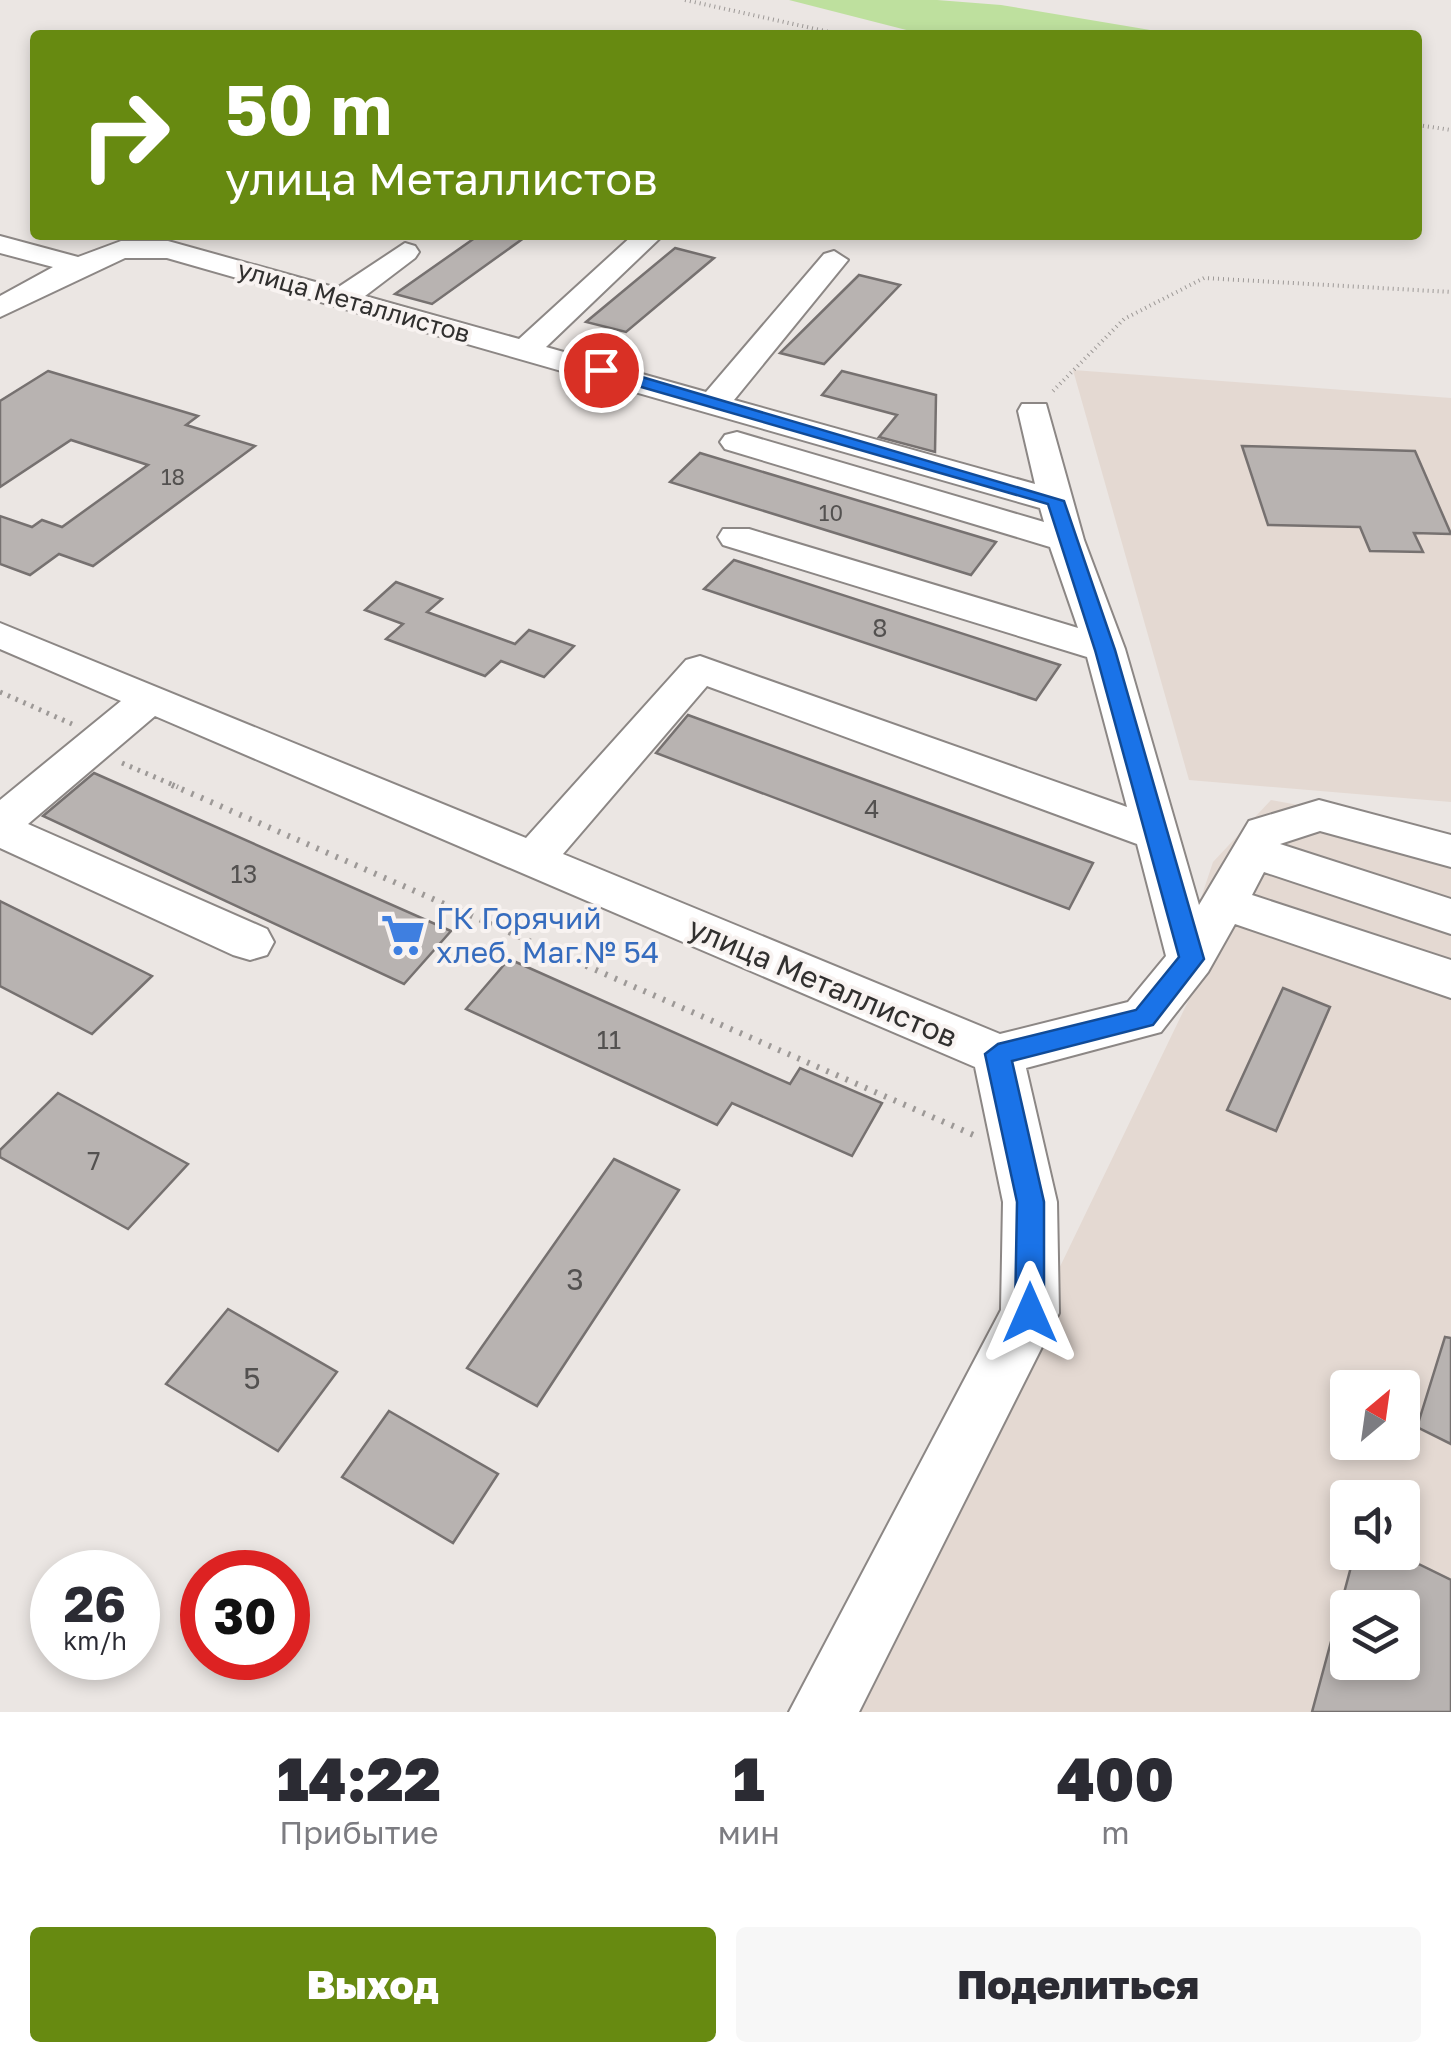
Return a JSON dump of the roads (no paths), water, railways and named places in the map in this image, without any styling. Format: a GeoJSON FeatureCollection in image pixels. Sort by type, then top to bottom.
{"type":"FeatureCollection","features":[{"type":"Feature","properties":{"kind":"street"},"geometry":{"type":"LineString","coordinates":[[0,244],[70,268],[117,240]]}},
{"type":"Feature","properties":{"kind":"street"},"geometry":{"type":"LineString","coordinates":[[526,349],[644,240]]}},
{"type":"Feature","properties":{"kind":"street","name":"улица Металлистов"},"geometry":{"type":"LineString","coordinates":[[0,308],[70,268],[121,250],[168,249],[715,402],[1061,520]]}},
{"type":"Feature","properties":{"kind":"street"},"geometry":{"type":"LineString","coordinates":[[344,297],[405,252]]}},
{"type":"Feature","properties":{"kind":"street"},"geometry":{"type":"LineString","coordinates":[[715,402],[834,260]]}},
{"type":"Feature","properties":{"kind":"street"},"geometry":{"type":"LineString","coordinates":[[1034,411],[1061,520],[1105,650],[1192,959]]}},
{"type":"Feature","properties":{"kind":"street"},"geometry":{"type":"LineString","coordinates":[[736,442],[1061,520]]}},
{"type":"Feature","properties":{"kind":"street"},"geometry":{"type":"LineString","coordinates":[[736,537],[1105,650]]}},
{"type":"Feature","properties":{"kind":"street","name":"улица Металлистов"},"geometry":{"type":"LineString","coordinates":[[0,636],[998,1054]]}},
{"type":"Feature","properties":{"kind":"street"},"geometry":{"type":"LineString","coordinates":[[534,859],[700,669],[1159,835]]}},
{"type":"Feature","properties":{"kind":"street"},"geometry":{"type":"LineString","coordinates":[[150,698],[0,826],[250,942]]}},
{"type":"Feature","properties":{"kind":"street"},"geometry":{"type":"LineString","coordinates":[[822,1712],[1030,1313],[1030,1202],[998,1054],[1144,1018],[1192,959],[1266,832],[1319,816],[1451,851]]}},
{"type":"Feature","properties":{"kind":"street"},"geometry":{"type":"LineString","coordinates":[[1254,852],[1451,917]]}},
{"type":"Feature","properties":{"kind":"street"},"geometry":{"type":"LineString","coordinates":[[1224,904],[1451,979]]}},
{"type":"Feature","properties":{"kind":"place","name":"ГК Горячий хлеб. Маг.№ 54"},"geometry":{"type":"Point","coordinates":[403,935]}}]}
